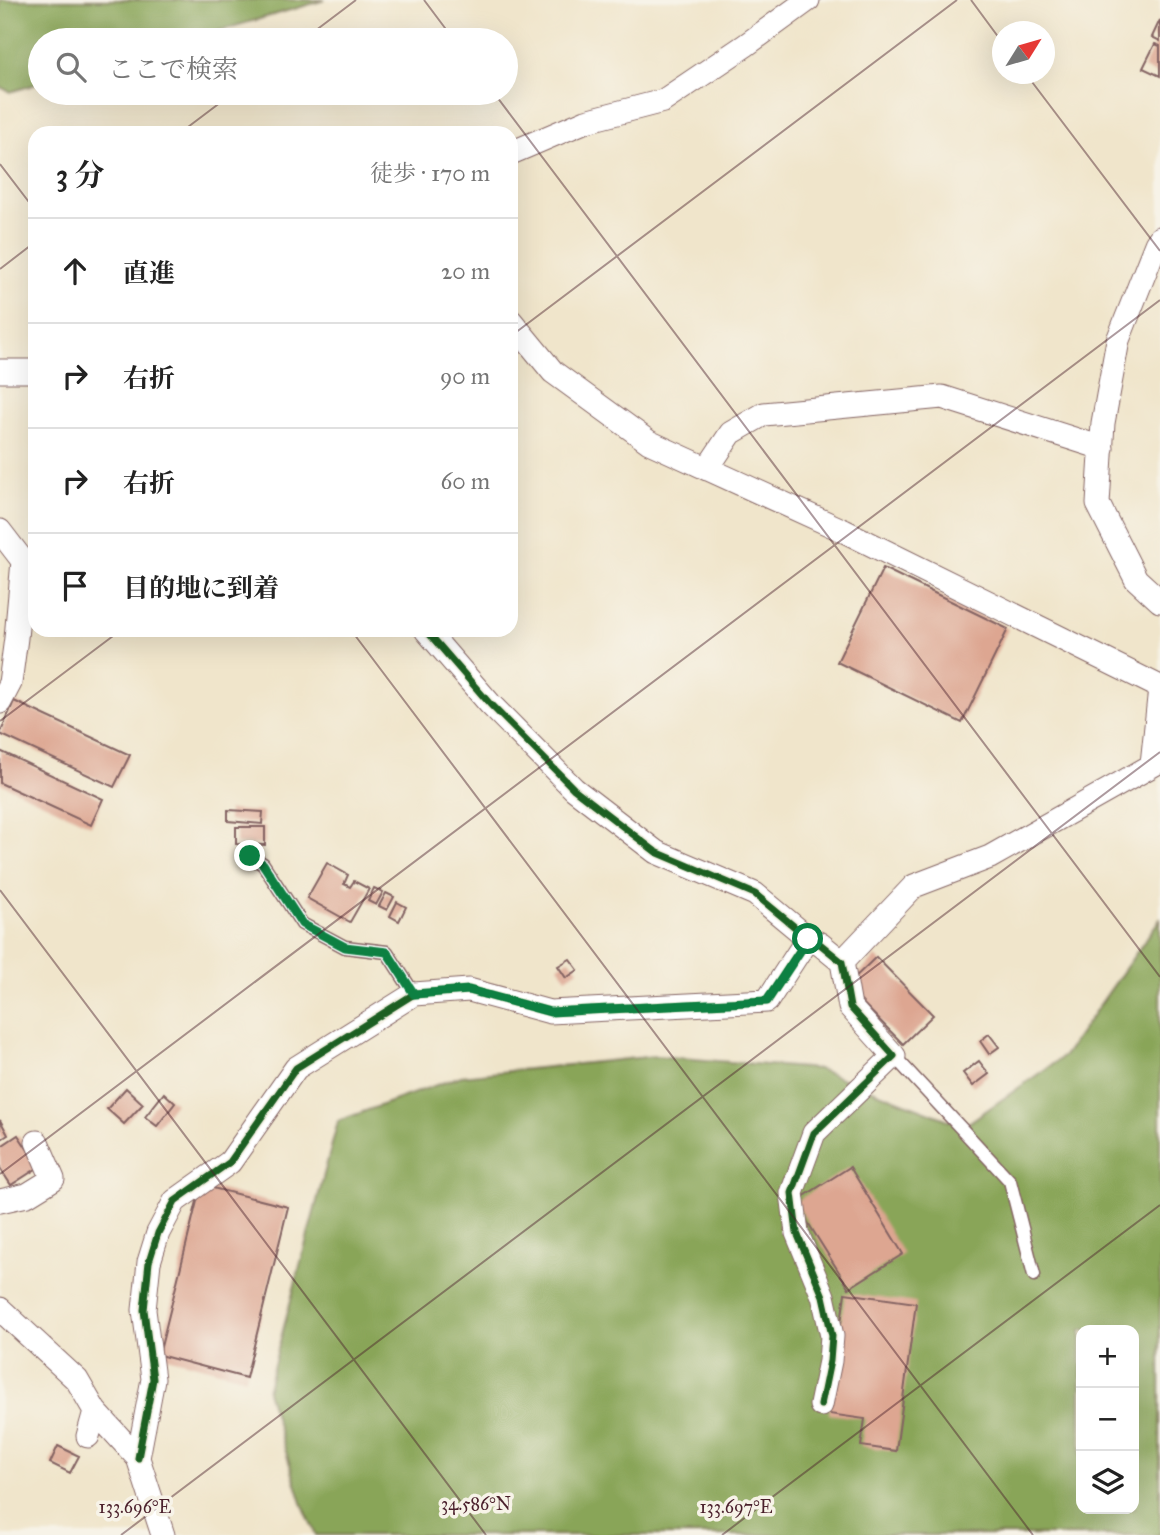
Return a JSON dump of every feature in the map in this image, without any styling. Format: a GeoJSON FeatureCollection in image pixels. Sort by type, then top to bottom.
{"type":"FeatureCollection","features":[{"type":"Feature","properties":{"kind":"street"},"geometry":{"type":"LineString","coordinates":[[518,150],[586,121],[663,101],[746,46],[808,0]]}},
{"type":"Feature","properties":{"kind":"street"},"geometry":{"type":"LineString","coordinates":[[1160,238],[1118,340],[1103,423],[1098,503],[1136,579],[1160,601]]}},
{"type":"Feature","properties":{"kind":"street"},"geometry":{"type":"LineString","coordinates":[[518,330],[553,372],[649,442],[844,531],[1160,687],[1156,763],[990,857],[914,886],[842,962]]}},
{"type":"Feature","properties":{"kind":"street"},"geometry":{"type":"LineString","coordinates":[[0,371],[28,370]]}},
{"type":"Feature","properties":{"kind":"street"},"geometry":{"type":"LineString","coordinates":[[707,469],[731,433],[764,414],[942,397],[1102,448]]}},
{"type":"Feature","properties":{"kind":"street"},"geometry":{"type":"LineString","coordinates":[[0,531],[23,561],[10,683],[0,702]]}},
{"type":"Feature","properties":{"kind":"street"},"geometry":{"type":"LineString","coordinates":[[432,637],[490,704],[574,789],[656,852],[755,894],[808,939],[820,944],[842,962],[850,1007],[894,1056],[814,1133],[792,1193],[797,1233],[823,1296],[832,1336],[821,1405]]}},
{"type":"Feature","properties":{"kind":"street"},"geometry":{"type":"LineString","coordinates":[[138,1458],[153,1380],[144,1310],[149,1262],[158,1233],[175,1201],[230,1162],[296,1068],[414,994],[469,990],[550,1012],[767,1001],[808,939]]}},
{"type":"Feature","properties":{"kind":"street"},"geometry":{"type":"LineString","coordinates":[[0,1201],[27,1195],[53,1179],[37,1142]]}},
{"type":"Feature","properties":{"kind":"street"},"geometry":{"type":"LineString","coordinates":[[0,1309],[77,1380],[95,1411],[138,1458],[163,1535]]}},
{"type":"Feature","properties":{"kind":"street"},"geometry":{"type":"LineString","coordinates":[[88,1436],[95,1411]]}},
{"type":"Feature","properties":{"kind":"lane"},"geometry":{"type":"LineString","coordinates":[[250,856],[263,864],[302,924],[345,947],[387,952],[414,994]]}},
{"type":"Feature","properties":{"kind":"lane"},"geometry":{"type":"LineString","coordinates":[[894,1056],[1010,1181],[1034,1275]]}},
{"type":"Feature","properties":{"kind":"green space"},"geometry":{"type":"Polygon","coordinates":[[[0,0],[325,0],[228,28],[28,28],[28,87],[10,92],[0,87],[0,0]]]}},
{"type":"Feature","properties":{"kind":"green space"},"geometry":{"type":"Polygon","coordinates":[[[1160,919],[1160,1535],[316,1535],[302,1503],[267,1391],[338,1121],[461,1076],[656,1056],[818,1069],[964,1126],[1064,1056],[1160,919]]]}},
{"type":"Feature","properties":{"kind":"building"},"geometry":{"type":"Polygon","coordinates":[[[1160,20],[1160,41],[1152,37],[1160,20]]]}},
{"type":"Feature","properties":{"kind":"building"},"geometry":{"type":"Polygon","coordinates":[[[1155,44],[1160,46],[1160,76],[1143,68],[1155,44]]]}},
{"type":"Feature","properties":{"kind":"building"},"geometry":{"type":"Polygon","coordinates":[[[883,568],[1008,629],[962,723],[837,662],[883,568]]]}},
{"type":"Feature","properties":{"kind":"building"},"geometry":{"type":"Polygon","coordinates":[[[14,701],[130,755],[114,787],[0,734],[14,701]]]}},
{"type":"Feature","properties":{"kind":"building"},"geometry":{"type":"Polygon","coordinates":[[[0,751],[103,799],[91,825],[0,783],[0,751]]]}},
{"type":"Feature","properties":{"kind":"building"},"geometry":{"type":"Polygon","coordinates":[[[228,810],[263,812],[262,824],[228,821],[228,810]]]}},
{"type":"Feature","properties":{"kind":"building"},"geometry":{"type":"Polygon","coordinates":[[[236,827],[265,827],[265,845],[236,844],[236,827]]]}},
{"type":"Feature","properties":{"kind":"building"},"geometry":{"type":"Polygon","coordinates":[[[327,863],[348,875],[344,884],[350,887],[354,881],[369,889],[350,922],[307,898],[327,863]]]}},
{"type":"Feature","properties":{"kind":"building"},"geometry":{"type":"Polygon","coordinates":[[[374,888],[383,892],[376,905],[368,901],[374,888]]]}},
{"type":"Feature","properties":{"kind":"building"},"geometry":{"type":"Polygon","coordinates":[[[386,893],[394,897],[387,910],[379,906],[386,893]]]}},
{"type":"Feature","properties":{"kind":"building"},"geometry":{"type":"Polygon","coordinates":[[[397,902],[406,907],[399,921],[390,916],[397,902]]]}},
{"type":"Feature","properties":{"kind":"building"},"geometry":{"type":"Polygon","coordinates":[[[876,957],[933,1015],[903,1044],[846,986],[876,957]]]}},
{"type":"Feature","properties":{"kind":"building"},"geometry":{"type":"Polygon","coordinates":[[[570,959],[578,970],[566,978],[558,966],[570,959]]]}},
{"type":"Feature","properties":{"kind":"building"},"geometry":{"type":"Polygon","coordinates":[[[989,1034],[999,1047],[989,1054],[980,1041],[989,1034]]]}},
{"type":"Feature","properties":{"kind":"building"},"geometry":{"type":"Polygon","coordinates":[[[979,1061],[989,1074],[973,1086],[963,1073],[979,1061]]]}},
{"type":"Feature","properties":{"kind":"building"},"geometry":{"type":"Polygon","coordinates":[[[126,1088],[143,1104],[124,1124],[107,1109],[126,1088]]]}},
{"type":"Feature","properties":{"kind":"building"},"geometry":{"type":"Polygon","coordinates":[[[164,1093],[175,1103],[157,1126],[145,1117],[164,1093]]]}},
{"type":"Feature","properties":{"kind":"building"},"geometry":{"type":"Polygon","coordinates":[[[0,1120],[8,1135],[0,1140],[0,1120]]]}},
{"type":"Feature","properties":{"kind":"building"},"geometry":{"type":"Polygon","coordinates":[[[18,1135],[39,1167],[11,1185],[0,1168],[0,1147],[18,1135]]]}},
{"type":"Feature","properties":{"kind":"building"},"geometry":{"type":"Polygon","coordinates":[[[850,1167],[903,1254],[849,1288],[795,1202],[850,1167]]]}},
{"type":"Feature","properties":{"kind":"building"},"geometry":{"type":"Polygon","coordinates":[[[201,1185],[288,1207],[246,1378],[159,1355],[201,1185]]]}},
{"type":"Feature","properties":{"kind":"building"},"geometry":{"type":"Polygon","coordinates":[[[845,1293],[916,1303],[896,1451],[861,1446],[865,1419],[829,1414],[845,1293]]]}},
{"type":"Feature","properties":{"kind":"building"},"geometry":{"type":"Polygon","coordinates":[[[58,1446],[79,1456],[70,1473],[50,1463],[58,1446]]]}},
{"type":"Feature","properties":{"kind":"cycle path"},"geometry":{"type":"LineString","coordinates":[[432,637],[490,704],[574,789],[656,852],[755,894],[842,962],[850,1007],[894,1056],[814,1133],[792,1193],[797,1233],[823,1296],[832,1336],[821,1405]]}},
{"type":"Feature","properties":{"kind":"cycle path"},"geometry":{"type":"LineString","coordinates":[[138,1458],[153,1379],[144,1310],[149,1262],[158,1233],[175,1201],[230,1162],[296,1068],[414,994],[469,990],[550,1012],[767,1001],[808,938]]}},
{"type":"Feature","properties":{"kind":"route"},"geometry":{"type":"LineString","coordinates":[[250,856],[263,864],[302,924],[345,947],[387,952],[414,994],[469,990],[550,1012],[767,1001],[808,939]]}}]}
